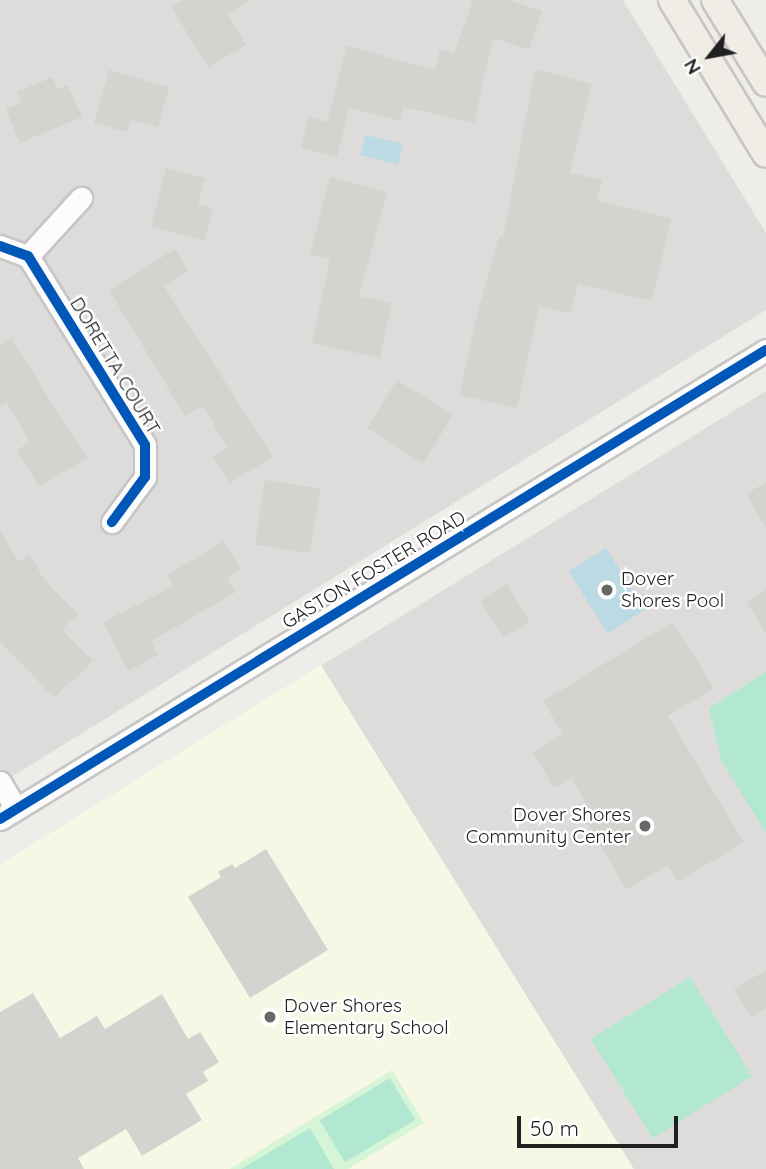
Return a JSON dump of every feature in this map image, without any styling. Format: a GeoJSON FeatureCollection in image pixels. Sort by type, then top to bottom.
{"type":"FeatureCollection","features":[{"type":"Feature","properties":{"kind":"main road"},"geometry":{"type":"LineString","coordinates":[[672,0],[762,138]]}},
{"type":"Feature","properties":{"kind":"main road"},"geometry":{"type":"LineString","coordinates":[[715,0],[766,83]]}},
{"type":"Feature","properties":{"kind":"street"},"geometry":{"type":"LineString","coordinates":[[0,246],[28,256],[80,198]]}},
{"type":"Feature","properties":{"kind":"street","name":"DORETTA COURT"},"geometry":{"type":"LineString","coordinates":[[28,256],[145,445],[145,477],[112,522]]}},
{"type":"Feature","properties":{"kind":"street","name":"GASTON FOSTER ROAD"},"geometry":{"type":"LineString","coordinates":[[8,814],[766,350]]}},
{"type":"Feature","properties":{"kind":"street"},"geometry":{"type":"LineString","coordinates":[[0,782],[8,814]]}},
{"type":"Feature","properties":{"kind":"shaded area"},"geometry":{"type":"Polygon","coordinates":[[[0,0],[623,0],[766,233],[766,310],[0,784],[0,0]]]}},
{"type":"Feature","properties":{"kind":"shaded area"},"geometry":{"type":"Polygon","coordinates":[[[766,391],[766,1169],[0,1169],[0,864],[766,391]]]}},
{"type":"Feature","properties":{"kind":"shaded area","name":"Dover Shores Elementary School"},"geometry":{"type":"Polygon","coordinates":[[[321,665],[634,1169],[0,1169],[0,864],[321,665]]]}},
{"type":"Feature","properties":{"kind":"green space"},"geometry":{"type":"Polygon","coordinates":[[[766,672],[766,833],[722,762],[709,708],[766,672]]]}},
{"type":"Feature","properties":{"kind":"green space"},"geometry":{"type":"Polygon","coordinates":[[[690,977],[752,1076],[653,1138],[591,1039],[690,977]]]}},
{"type":"Feature","properties":{"kind":"green space"},"geometry":{"type":"Polygon","coordinates":[[[392,1070],[424,1123],[348,1169],[230,1169],[392,1070]]]}},
{"type":"Feature","properties":{"kind":"green space"},"geometry":{"type":"Polygon","coordinates":[[[390,1078],[415,1120],[345,1162],[320,1120],[390,1078]]]}},
{"type":"Feature","properties":{"kind":"green space"},"geometry":{"type":"Polygon","coordinates":[[[310,1128],[334,1169],[241,1169],[310,1128]]]}},
{"type":"Feature","properties":{"kind":"water"},"geometry":{"type":"Polygon","coordinates":[[[365,135],[403,144],[398,164],[360,155],[365,135]]]}},
{"type":"Feature","properties":{"kind":"water","name":"Dover Shores Pool"},"geometry":{"type":"Polygon","coordinates":[[[606,548],[645,610],[607,633],[569,571],[606,548]]]}},
{"type":"Feature","properties":{"kind":"building"},"geometry":{"type":"Polygon","coordinates":[[[183,0],[251,0],[228,14],[246,45],[208,67],[171,7],[183,0]]]}},
{"type":"Feature","properties":{"kind":"building"},"geometry":{"type":"Polygon","coordinates":[[[473,0],[509,0],[542,11],[529,50],[493,38],[474,123],[404,107],[400,121],[349,108],[337,157],[301,148],[308,117],[327,122],[347,46],[435,70],[440,50],[454,54],[473,0]]]}},
{"type":"Feature","properties":{"kind":"building"},"geometry":{"type":"Polygon","coordinates":[[[535,69],[592,84],[570,173],[602,180],[597,201],[671,218],[652,301],[578,284],[570,314],[539,306],[517,408],[459,395],[478,311],[499,236],[503,237],[535,69]]]}},
{"type":"Feature","properties":{"kind":"building"},"geometry":{"type":"Polygon","coordinates":[[[109,70],[169,87],[158,127],[131,120],[128,132],[94,123],[109,70]]]}},
{"type":"Feature","properties":{"kind":"building"},"geometry":{"type":"Polygon","coordinates":[[[52,77],[58,89],[68,85],[82,117],[20,143],[6,109],[22,102],[17,92],[52,77]]]}},
{"type":"Feature","properties":{"kind":"building"},"geometry":{"type":"Polygon","coordinates":[[[166,168],[205,178],[198,204],[213,208],[205,241],[151,227],[166,168]]]}},
{"type":"Feature","properties":{"kind":"building"},"geometry":{"type":"Polygon","coordinates":[[[330,177],[387,192],[359,296],[392,303],[380,358],[312,343],[330,259],[310,254],[330,177]]]}},
{"type":"Feature","properties":{"kind":"building"},"geometry":{"type":"Polygon","coordinates":[[[175,249],[188,271],[164,286],[273,457],[229,483],[213,456],[227,447],[203,406],[185,416],[109,290],[175,249]]]}},
{"type":"Feature","properties":{"kind":"building"},"geometry":{"type":"Polygon","coordinates":[[[11,338],[87,458],[39,487],[17,450],[30,442],[6,401],[0,405],[0,345],[11,338]]]}},
{"type":"Feature","properties":{"kind":"building"},"geometry":{"type":"Polygon","coordinates":[[[397,380],[453,415],[423,463],[367,428],[397,380]]]}},
{"type":"Feature","properties":{"kind":"building"},"geometry":{"type":"Polygon","coordinates":[[[265,480],[320,489],[310,553],[255,544],[265,480]]]}},
{"type":"Feature","properties":{"kind":"building"},"geometry":{"type":"Polygon","coordinates":[[[766,482],[766,527],[746,494],[766,482]]]}},
{"type":"Feature","properties":{"kind":"building"},"geometry":{"type":"Polygon","coordinates":[[[0,531],[19,562],[30,555],[44,579],[78,614],[62,629],[93,661],[54,698],[0,641],[0,531]]]}},
{"type":"Feature","properties":{"kind":"building"},"geometry":{"type":"Polygon","coordinates":[[[224,541],[241,569],[227,578],[236,592],[151,641],[158,655],[128,671],[103,622],[174,586],[167,575],[224,541]]]}},
{"type":"Feature","properties":{"kind":"building"},"geometry":{"type":"Polygon","coordinates":[[[507,584],[530,622],[503,638],[480,600],[507,584]]]}},
{"type":"Feature","properties":{"kind":"building"},"geometry":{"type":"Polygon","coordinates":[[[766,590],[766,634],[747,602],[766,590]]]}},
{"type":"Feature","properties":{"kind":"building"},"geometry":{"type":"Polygon","coordinates":[[[673,622],[714,688],[668,716],[744,842],[678,882],[668,865],[627,890],[586,822],[594,817],[571,778],[554,788],[533,753],[563,734],[543,701],[673,622]]]}},
{"type":"Feature","properties":{"kind":"building"},"geometry":{"type":"Polygon","coordinates":[[[266,849],[328,950],[250,998],[188,897],[221,877],[218,872],[232,864],[235,868],[266,849]]]}},
{"type":"Feature","properties":{"kind":"building"},"geometry":{"type":"Polygon","coordinates":[[[766,970],[766,1008],[751,1017],[734,989],[766,970]]]}},
{"type":"Feature","properties":{"kind":"building"},"geometry":{"type":"Polygon","coordinates":[[[33,993],[60,1038],[97,1016],[105,1029],[162,994],[188,1039],[200,1032],[219,1062],[203,1072],[208,1081],[186,1094],[202,1120],[142,1156],[126,1129],[78,1158],[84,1169],[0,1169],[0,1012],[33,993]]]}},
{"type":"Feature","properties":{"kind":"cycle path"},"geometry":{"type":"LineString","coordinates":[[0,246],[28,256],[145,445],[145,477],[112,522]]}},
{"type":"Feature","properties":{"kind":"cycle path"},"geometry":{"type":"LineString","coordinates":[[0,819],[766,350]]}},
{"type":"Feature","properties":{"kind":"place","name":"Dover Shores Pool"},"geometry":{"type":"Point","coordinates":[607,590]}},
{"type":"Feature","properties":{"kind":"place","name":"Dover Shores Community Center"},"geometry":{"type":"Point","coordinates":[645,826]}},
{"type":"Feature","properties":{"kind":"place","name":"Dover Shores Elementary School"},"geometry":{"type":"Point","coordinates":[270,1017]}}]}
